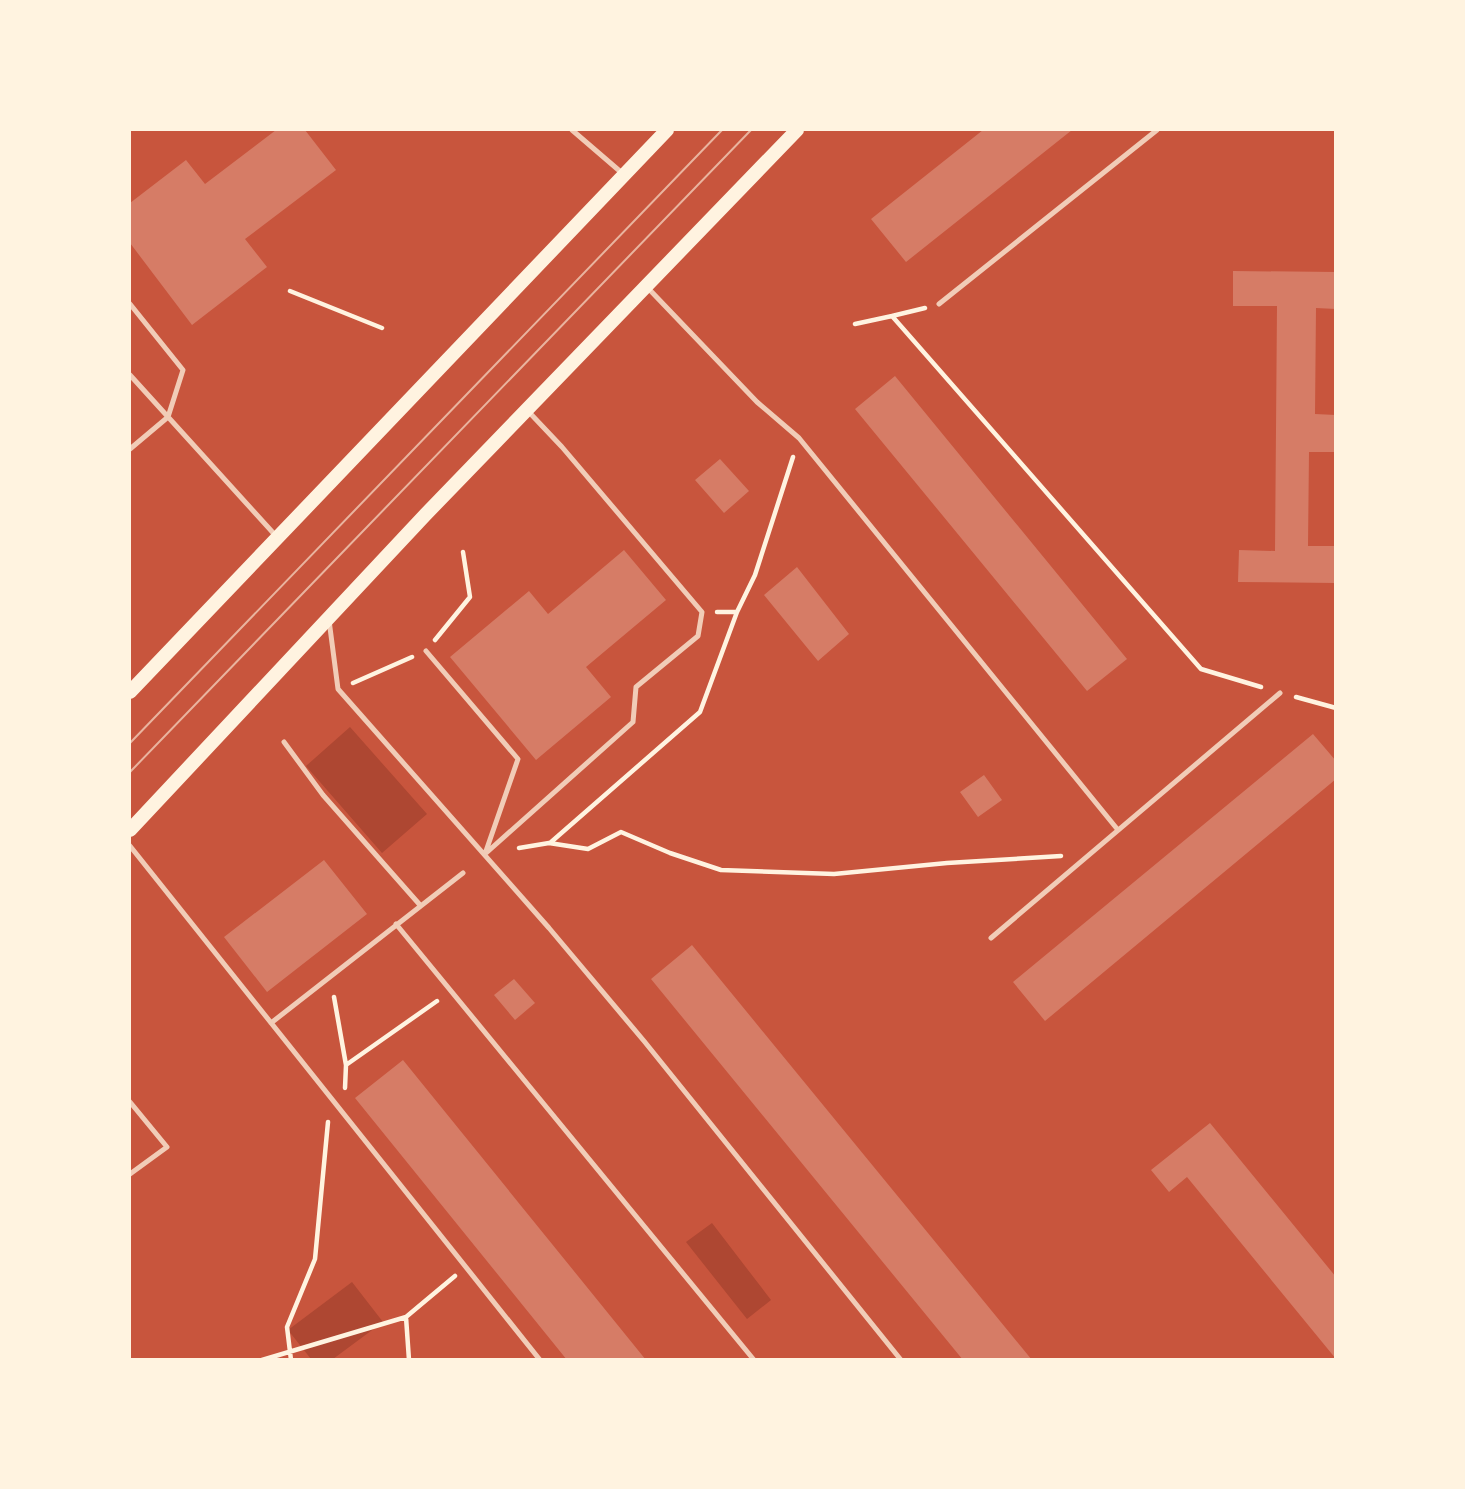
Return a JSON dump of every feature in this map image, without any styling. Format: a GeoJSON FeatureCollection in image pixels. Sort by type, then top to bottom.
{"type":"FeatureCollection","features":[{"type":"Feature","properties":{"kind":"main road"},"geometry":{"type":"LineString","coordinates":[[130,692],[667,130]]}},
{"type":"Feature","properties":{"kind":"main road"},"geometry":{"type":"LineString","coordinates":[[130,830],[527,410],[797,130]]}},
{"type":"Feature","properties":{"kind":"lane"},"geometry":{"type":"LineString","coordinates":[[572,130],[624,174]]}},
{"type":"Feature","properties":{"kind":"lane"},"geometry":{"type":"LineString","coordinates":[[939,304],[1157,130]]}},
{"type":"Feature","properties":{"kind":"lane"},"geometry":{"type":"LineString","coordinates":[[646,286],[757,402],[799,438],[1118,830]]}},
{"type":"Feature","properties":{"kind":"lane"},"geometry":{"type":"LineString","coordinates":[[130,304],[183,370],[168,417],[130,449]]}},
{"type":"Feature","properties":{"kind":"lane"},"geometry":{"type":"LineString","coordinates":[[130,375],[278,538]]}},
{"type":"Feature","properties":{"kind":"lane"},"geometry":{"type":"LineString","coordinates":[[485,854],[633,722],[636,687],[698,636],[702,612],[562,447],[527,410]]}},
{"type":"Feature","properties":{"kind":"lane"},"geometry":{"type":"LineString","coordinates":[[329,620],[338,689],[485,854],[643,1041],[901,1360]]}},
{"type":"Feature","properties":{"kind":"lane"},"geometry":{"type":"LineString","coordinates":[[426,651],[518,759],[485,854]]}},
{"type":"Feature","properties":{"kind":"lane"},"geometry":{"type":"LineString","coordinates":[[992,938],[1280,693]]}},
{"type":"Feature","properties":{"kind":"lane"},"geometry":{"type":"LineString","coordinates":[[284,742],[323,794],[420,905]]}},
{"type":"Feature","properties":{"kind":"lane"},"geometry":{"type":"LineString","coordinates":[[130,846],[540,1360]]}},
{"type":"Feature","properties":{"kind":"lane"},"geometry":{"type":"LineString","coordinates":[[271,1023],[463,873]]}},
{"type":"Feature","properties":{"kind":"lane"},"geometry":{"type":"LineString","coordinates":[[396,925],[754,1360]]}},
{"type":"Feature","properties":{"kind":"lane"},"geometry":{"type":"LineString","coordinates":[[130,1102],[167,1147],[130,1174]]}},
{"type":"Feature","properties":{"kind":"path"},"geometry":{"type":"LineString","coordinates":[[290,291],[382,328]]}},
{"type":"Feature","properties":{"kind":"path"},"geometry":{"type":"LineString","coordinates":[[855,324],[939,304]]}},
{"type":"Feature","properties":{"kind":"path"},"geometry":{"type":"LineString","coordinates":[[892,316],[1201,669],[1335,708]]}},
{"type":"Feature","properties":{"kind":"path"},"geometry":{"type":"LineString","coordinates":[[550,844],[700,712],[737,612],[755,576],[799,438]]}},
{"type":"Feature","properties":{"kind":"path"},"geometry":{"type":"LineString","coordinates":[[338,689],[426,651],[470,597],[463,552]]}},
{"type":"Feature","properties":{"kind":"path"},"geometry":{"type":"LineString","coordinates":[[485,854],[550,844],[588,849],[621,832],[670,853],[721,870],[834,874],[947,863],[1090,854]]}},
{"type":"Feature","properties":{"kind":"path"},"geometry":{"type":"LineString","coordinates":[[331,976],[346,1065],[343,1112]]}},
{"type":"Feature","properties":{"kind":"path"},"geometry":{"type":"LineString","coordinates":[[346,1065],[450,991]]}},
{"type":"Feature","properties":{"kind":"path"},"geometry":{"type":"LineString","coordinates":[[291,1360],[287,1327],[315,1259],[329,1130],[325,1090]]}},
{"type":"Feature","properties":{"kind":"path"},"geometry":{"type":"LineString","coordinates":[[262,1360],[406,1317],[466,1266]]}},
{"type":"Feature","properties":{"kind":"path"},"geometry":{"type":"LineString","coordinates":[[406,1317],[409,1360]]}},
{"type":"Feature","properties":{"kind":"shaded area"},"geometry":{"type":"Polygon","coordinates":[[[350,727],[427,814],[382,853],[306,766],[350,727]]]}},
{"type":"Feature","properties":{"kind":"shaded area"},"geometry":{"type":"Polygon","coordinates":[[[712,1223],[771,1300],[747,1319],[686,1242],[712,1223]]]}},
{"type":"Feature","properties":{"kind":"shaded area"},"geometry":{"type":"Polygon","coordinates":[[[352,1282],[383,1322],[333,1359],[311,1359],[288,1330],[352,1282]]]}},
{"type":"Feature","properties":{"kind":"building"},"geometry":{"type":"Polygon","coordinates":[[[276,130],[305,130],[336,170],[245,239],[267,267],[192,325],[130,243],[130,203],[186,160],[205,184],[276,130]]]}},
{"type":"Feature","properties":{"kind":"building"},"geometry":{"type":"Polygon","coordinates":[[[983,130],[1072,130],[906,262],[871,219],[983,130]]]}},
{"type":"Feature","properties":{"kind":"building"},"geometry":{"type":"Polygon","coordinates":[[[1233,271],[1336,272],[1336,309],[1316,308],[1315,414],[1336,415],[1336,452],[1309,452],[1308,546],[1336,546],[1336,583],[1238,582],[1239,550],[1275,551],[1277,306],[1233,306],[1233,271]]]}},
{"type":"Feature","properties":{"kind":"building"},"geometry":{"type":"Polygon","coordinates":[[[895,376],[1127,659],[1087,691],[855,409],[895,376]]]}},
{"type":"Feature","properties":{"kind":"building"},"geometry":{"type":"Polygon","coordinates":[[[720,459],[749,491],[724,513],[695,480],[720,459]]]}},
{"type":"Feature","properties":{"kind":"building"},"geometry":{"type":"Polygon","coordinates":[[[624,550],[666,600],[586,667],[611,697],[536,760],[450,657],[529,591],[548,614],[624,550]]]}},
{"type":"Feature","properties":{"kind":"building"},"geometry":{"type":"Polygon","coordinates":[[[797,567],[849,634],[818,661],[764,595],[797,567]]]}},
{"type":"Feature","properties":{"kind":"building"},"geometry":{"type":"Polygon","coordinates":[[[1313,734],[1336,761],[1336,779],[1045,1021],[1013,982],[1313,734]]]}},
{"type":"Feature","properties":{"kind":"building"},"geometry":{"type":"Polygon","coordinates":[[[984,775],[1002,800],[978,817],[960,792],[984,775]]]}},
{"type":"Feature","properties":{"kind":"building"},"geometry":{"type":"Polygon","coordinates":[[[324,860],[367,914],[267,992],[224,937],[324,860]]]}},
{"type":"Feature","properties":{"kind":"building"},"geometry":{"type":"Polygon","coordinates":[[[692,945],[1032,1360],[963,1360],[651,979],[692,945]]]}},
{"type":"Feature","properties":{"kind":"building"},"geometry":{"type":"Polygon","coordinates":[[[514,979],[535,1003],[515,1020],[494,995],[514,979]]]}},
{"type":"Feature","properties":{"kind":"building"},"geometry":{"type":"Polygon","coordinates":[[[403,1060],[646,1360],[567,1360],[355,1098],[403,1060]]]}},
{"type":"Feature","properties":{"kind":"building"},"geometry":{"type":"Polygon","coordinates":[[[1210,1123],[1336,1277],[1336,1359],[1187,1177],[1169,1192],[1151,1170],[1210,1123]]]}},
{"type":"Feature","properties":{"kind":"tram line"},"geometry":{"type":"LineString","coordinates":[[130,743],[722,130]]}},
{"type":"Feature","properties":{"kind":"tram line"},"geometry":{"type":"LineString","coordinates":[[130,772],[751,130]]}}]}
